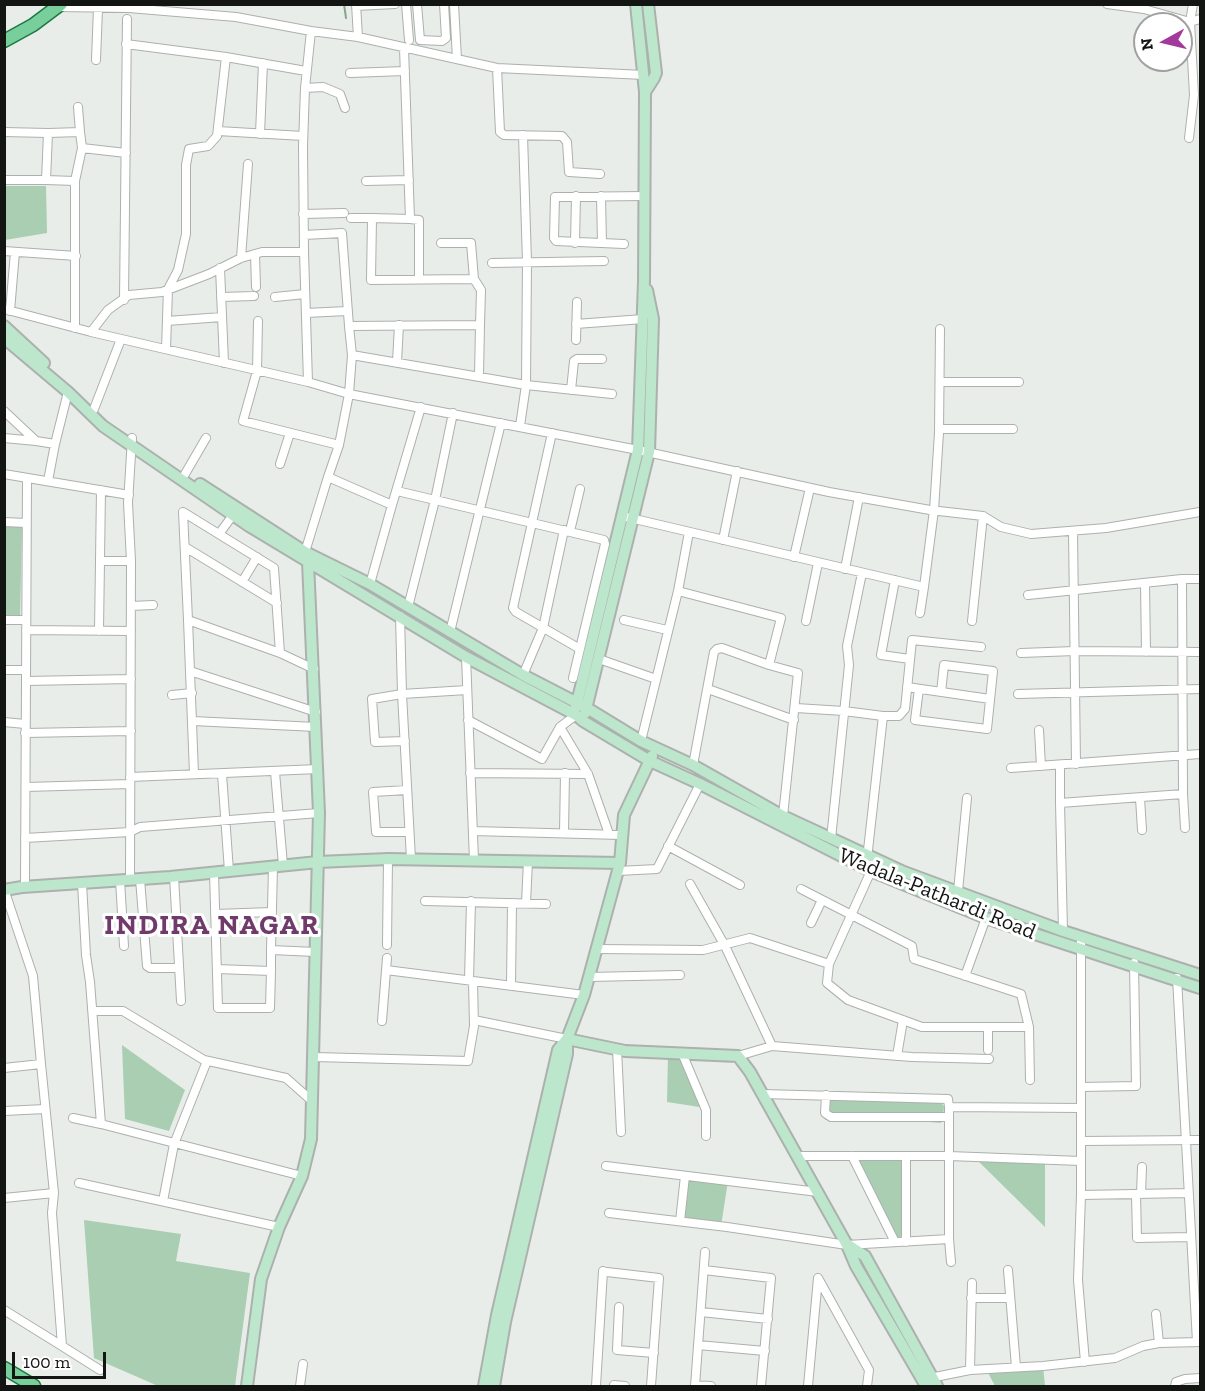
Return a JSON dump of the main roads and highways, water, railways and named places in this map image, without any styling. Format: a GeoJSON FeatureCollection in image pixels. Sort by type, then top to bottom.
{"type":"FeatureCollection","features":[{"type":"Feature","properties":{"kind":"main road"},"geometry":{"type":"LineString","coordinates":[[636,4],[645,92],[643,451]]}},
{"type":"Feature","properties":{"kind":"main road"},"geometry":{"type":"LineString","coordinates":[[645,92],[656,73],[648,4]]}},
{"type":"Feature","properties":{"kind":"main road"},"geometry":{"type":"LineString","coordinates":[[4,41],[33,25],[59,6]]}},
{"type":"Feature","properties":{"kind":"main road"},"geometry":{"type":"LineString","coordinates":[[580,718],[576,703],[643,451],[653,319],[651,301],[644,281]]}},
{"type":"Feature","properties":{"kind":"main road"},"geometry":{"type":"LineString","coordinates":[[4,326],[132,442],[233,515],[308,556]]}},
{"type":"Feature","properties":{"kind":"main road"},"geometry":{"type":"LineString","coordinates":[[4,338],[69,392],[103,426],[184,474],[308,556]]}},
{"type":"Feature","properties":{"kind":"main road"},"geometry":{"type":"LineString","coordinates":[[580,718],[587,708],[599,659],[627,518]]}},
{"type":"Feature","properties":{"kind":"main road"},"geometry":{"type":"LineString","coordinates":[[247,1386],[261,1279],[279,1227],[302,1176],[311,1138],[319,813],[308,556]]}},
{"type":"Feature","properties":{"kind":"main road","name":"Wadala-Pathardi Road"},"geometry":{"type":"LineString","coordinates":[[308,556],[370,584],[641,741],[693,765],[783,816],[831,839],[872,858],[1063,931],[1200,975]]}},
{"type":"Feature","properties":{"kind":"main road","name":"Wadala-Pathardi Road"},"geometry":{"type":"LineString","coordinates":[[308,556],[466,657],[580,718],[650,761],[868,869],[986,918],[1200,988]]}},
{"type":"Feature","properties":{"kind":"main road"},"geometry":{"type":"LineString","coordinates":[[484,1386],[497,1315],[558,1050],[567,1039],[584,995],[597,949],[619,867],[624,815],[655,748]]}},
{"type":"Feature","properties":{"kind":"main road"},"geometry":{"type":"LineString","coordinates":[[5,889],[214,873],[318,862],[388,859],[528,861],[619,867]]}},
{"type":"Feature","properties":{"kind":"main road"},"geometry":{"type":"LineString","coordinates":[[567,1039],[617,1049],[738,1056],[818,1192],[856,1266],[929,1383]]}},
{"type":"Feature","properties":{"kind":"main road"},"geometry":{"type":"LineString","coordinates":[[494,1386],[505,1322],[567,1054],[567,1039]]}},
{"type":"Feature","properties":{"kind":"main road"},"geometry":{"type":"LineString","coordinates":[[4,1368],[34,1386]]}},
{"type":"Feature","properties":{"kind":"waterway"},"geometry":{"type":"LineString","coordinates":[[344,4],[346,18]]}},
{"type":"Feature","properties":{"kind":"district","name":"INDIRA NAGAR"},"geometry":{"type":"Point","coordinates":[212,926]}}]}
